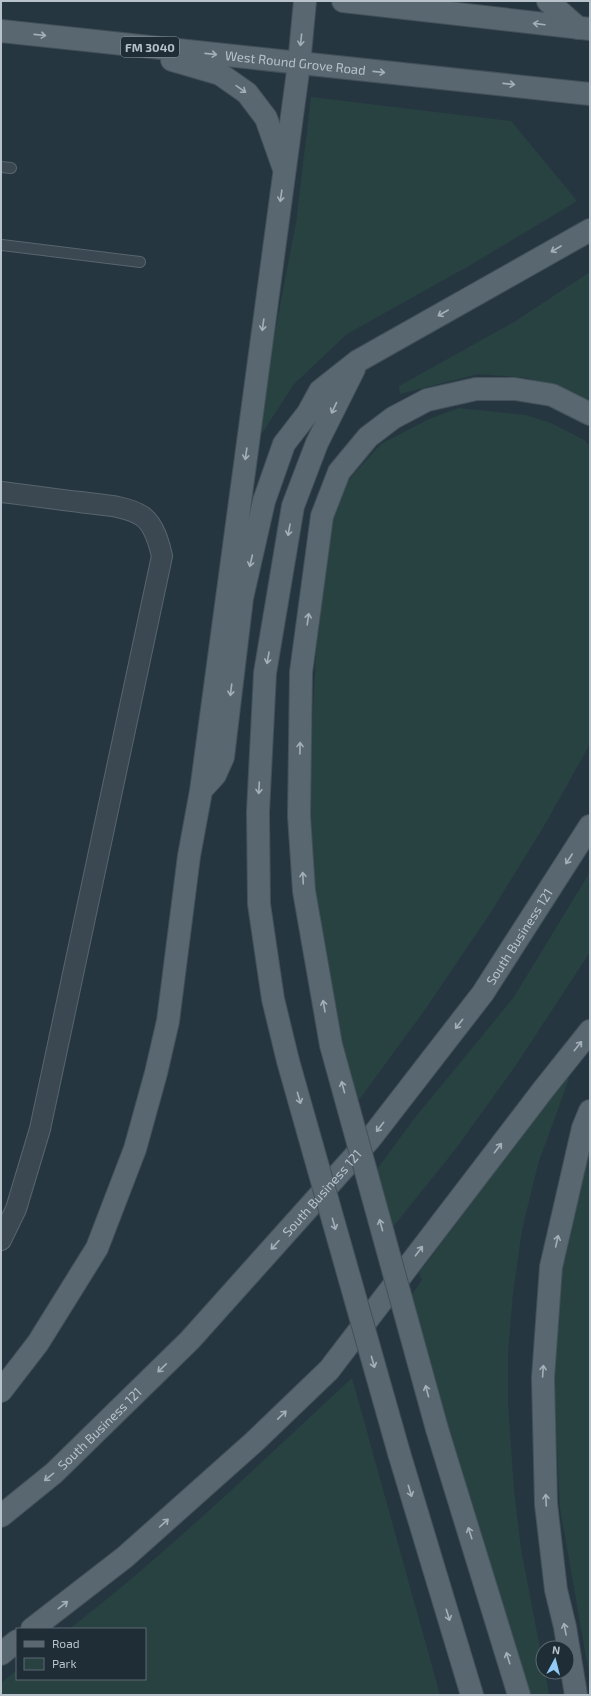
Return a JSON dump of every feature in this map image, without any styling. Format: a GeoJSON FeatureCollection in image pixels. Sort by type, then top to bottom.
{"type":"FeatureCollection","features":[{"type":"Feature","properties":{"kind":"main road"},"geometry":{"type":"LineString","coordinates":[[1,1391],[38,1343],[97,1248],[135,1149],[156,1073],[168,1021],[190,856],[201,791],[299,64],[306,1]]}},
{"type":"Feature","properties":{"kind":"main road"},"geometry":{"type":"LineString","coordinates":[[343,1],[584,29]]}},
{"type":"Feature","properties":{"kind":"main road"},"geometry":{"type":"LineString","coordinates":[[548,1],[584,29]]}},
{"type":"Feature","properties":{"kind":"main road","name":"West Round Grove Road"},"geometry":{"type":"LineString","coordinates":[[1,31],[299,64],[557,89],[590,94]]}},
{"type":"Feature","properties":{"kind":"main road"},"geometry":{"type":"LineString","coordinates":[[113,43],[220,74],[247,93],[266,118],[284,171]]}},
{"type":"Feature","properties":{"kind":"main road"},"geometry":{"type":"LineString","coordinates":[[201,791],[215,775],[223,757],[242,598],[264,501],[284,444],[308,413],[320,391],[358,361],[590,230]]}},
{"type":"Feature","properties":{"kind":"main road"},"geometry":{"type":"LineString","coordinates":[[358,361],[317,442],[294,506],[265,673],[258,812],[259,904],[273,999],[288,1061],[399,1453],[472,1695]]}},
{"type":"Feature","properties":{"kind":"main road"},"geometry":{"type":"LineString","coordinates":[[520,1695],[437,1429],[331,1044],[304,891],[299,816],[300,687],[322,516],[339,472],[368,437],[393,418],[427,400],[476,389],[515,389],[552,395],[590,414]]}},
{"type":"Feature","properties":{"kind":"main road","name":"South Business 121"},"geometry":{"type":"LineString","coordinates":[[1,1516],[54,1473],[190,1340],[370,1139],[483,993],[590,826]]}},
{"type":"Feature","properties":{"kind":"main road"},"geometry":{"type":"LineString","coordinates":[[33,1628],[125,1557],[254,1442],[329,1370],[542,1090],[590,1031]]}},
{"type":"Feature","properties":{"kind":"main road"},"geometry":{"type":"LineString","coordinates":[[576,1695],[565,1628],[556,1590],[547,1512],[543,1378],[551,1266],[584,1128],[590,1111]]}},
{"type":"Feature","properties":{"kind":"main road"},"geometry":{"type":"LineString","coordinates":[[1,1654],[16,1642]]}},
{"type":"Feature","properties":{"kind":"street"},"geometry":{"type":"LineString","coordinates":[[1,492],[110,506],[129,510],[143,517],[152,529],[160,545],[162,556],[40,1129],[16,1209],[1,1240]]}},
{"type":"Feature","properties":{"kind":"lane"},"geometry":{"type":"LineString","coordinates":[[2,245],[140,262]]}},
{"type":"Feature","properties":{"kind":"green space"},"geometry":{"type":"Polygon","coordinates":[[[311,97],[511,121],[577,201],[467,267],[347,334],[294,384],[253,447],[296,223],[311,97]]]}},
{"type":"Feature","properties":{"kind":"green space"},"geometry":{"type":"Polygon","coordinates":[[[590,272],[590,404],[569,392],[528,378],[478,374],[400,394],[399,386],[514,322],[590,272]]]}},
{"type":"Feature","properties":{"kind":"green space"},"geometry":{"type":"Polygon","coordinates":[[[459,408],[525,415],[551,423],[584,440],[590,446],[590,744],[544,826],[489,915],[424,1011],[353,1108],[309,905],[309,788],[321,557],[342,487],[381,444],[429,419],[459,408]]]}},
{"type":"Feature","properties":{"kind":"green space"},"geometry":{"type":"Polygon","coordinates":[[[590,872],[590,952],[514,1068],[454,1151],[392,1228],[375,1172],[414,1119],[514,997],[590,872]]]}},
{"type":"Feature","properties":{"kind":"green space"},"geometry":{"type":"Polygon","coordinates":[[[566,1077],[569,1079],[538,1164],[522,1230],[513,1293],[508,1353],[508,1404],[514,1490],[521,1549],[538,1640],[535,1640],[535,1680],[546,1680],[549,1695],[525,1695],[414,1314],[411,1296],[422,1280],[419,1273],[566,1077]]]}},
{"type":"Feature","properties":{"kind":"green space"},"geometry":{"type":"Polygon","coordinates":[[[590,1144],[590,1679],[560,1508],[553,1362],[565,1245],[590,1144]]]}},
{"type":"Feature","properties":{"kind":"green space"},"geometry":{"type":"Polygon","coordinates":[[[352,1378],[440,1695],[1,1695],[1,1683],[16,1671],[16,1680],[146,1680],[146,1628],[70,1628],[106,1600],[248,1475],[352,1378]]]}}]}
